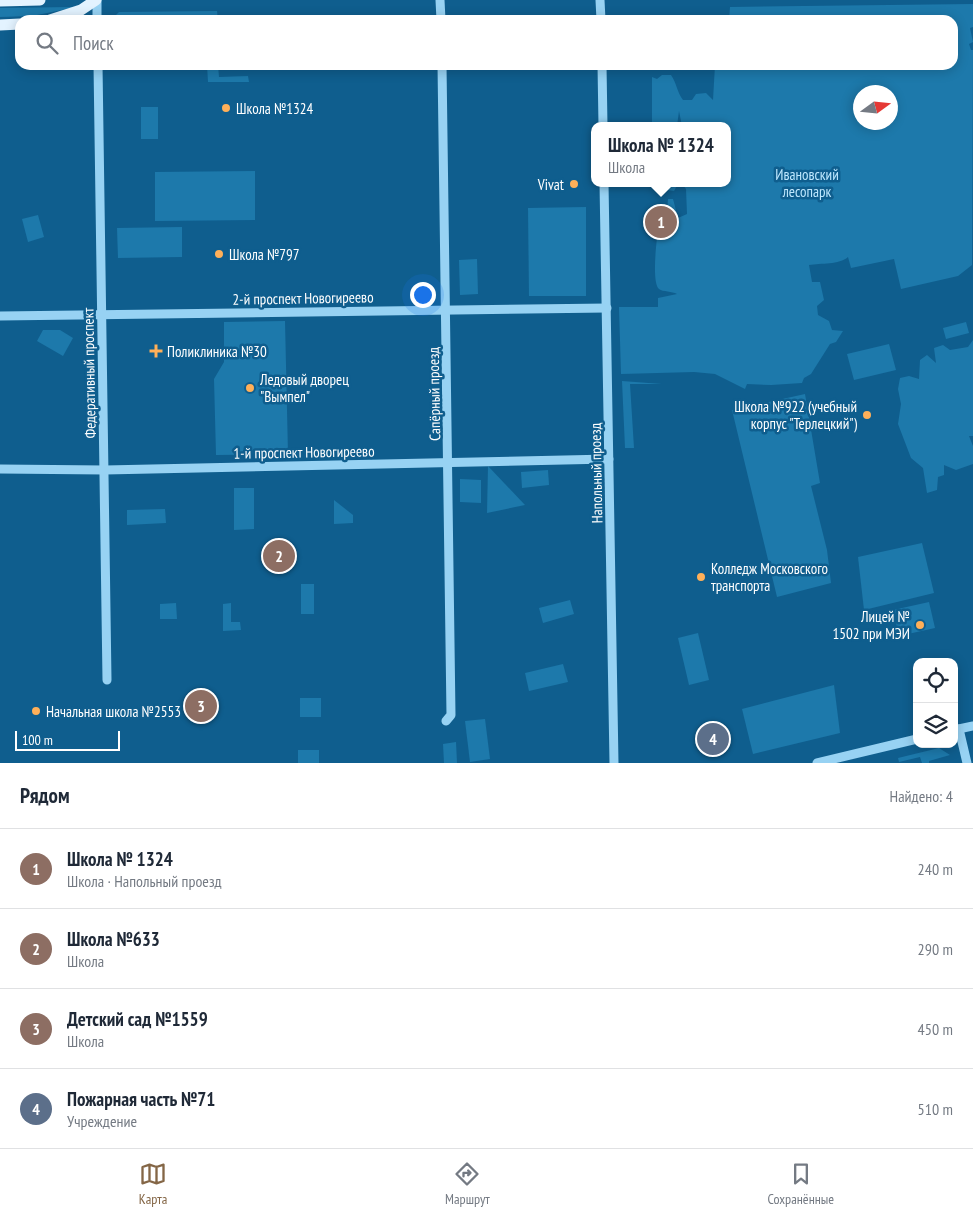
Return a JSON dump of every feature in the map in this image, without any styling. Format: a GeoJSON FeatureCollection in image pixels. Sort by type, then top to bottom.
{"type":"FeatureCollection","features":[{"type":"Feature","properties":{"kind":"main road"},"geometry":{"type":"LineString","coordinates":[[0,1],[40,0]]}},
{"type":"Feature","properties":{"kind":"main road"},"geometry":{"type":"LineString","coordinates":[[66,15],[81,10],[96,0]]}},
{"type":"Feature","properties":{"kind":"main road"},"geometry":{"type":"LineString","coordinates":[[0,25],[15,24]]}},
{"type":"Feature","properties":{"kind":"street"},"geometry":{"type":"LineString","coordinates":[[96,0],[97,15]]}},
{"type":"Feature","properties":{"kind":"street"},"geometry":{"type":"LineString","coordinates":[[440,0],[441,15]]}},
{"type":"Feature","properties":{"kind":"street"},"geometry":{"type":"LineString","coordinates":[[600,0],[601,15]]}},
{"type":"Feature","properties":{"kind":"street","name":"Федеративный проспект"},"geometry":{"type":"LineString","coordinates":[[98,70],[107,680]]}},
{"type":"Feature","properties":{"kind":"street","name":"Сапёрный проезд"},"geometry":{"type":"LineString","coordinates":[[442,70],[451,715],[446,721]]}},
{"type":"Feature","properties":{"kind":"street"},"geometry":{"type":"LineString","coordinates":[[602,70],[603,122]]}},
{"type":"Feature","properties":{"kind":"street","name":"Напольный проезд"},"geometry":{"type":"LineString","coordinates":[[604,187],[614,763]]}},
{"type":"Feature","properties":{"kind":"street","name":"2-й проспект Новогиреево"},"geometry":{"type":"LineString","coordinates":[[0,316],[607,308]]}},
{"type":"Feature","properties":{"kind":"street","name":"1-й проспект Новогиреево"},"geometry":{"type":"LineString","coordinates":[[0,469],[105,470],[609,460]]}},
{"type":"Feature","properties":{"kind":"street"},"geometry":{"type":"LineString","coordinates":[[958,730],[973,726]]}},
{"type":"Feature","properties":{"kind":"street"},"geometry":{"type":"LineString","coordinates":[[958,733],[967,763]]}},
{"type":"Feature","properties":{"kind":"street"},"geometry":{"type":"LineString","coordinates":[[817,763],[913,740]]}},
{"type":"Feature","properties":{"kind":"green space","name":"Ивановский лесопарк"},"geometry":{"type":"Polygon","coordinates":[[[973,4],[973,27],[970,28],[973,42],[969,44],[971,50],[973,50],[972,265],[958,276],[901,289],[894,259],[851,268],[848,257],[835,263],[809,265],[812,282],[820,282],[824,300],[817,306],[818,315],[829,321],[832,330],[843,331],[836,342],[830,344],[811,374],[804,378],[802,383],[747,384],[745,389],[715,374],[694,372],[621,374],[619,307],[658,307],[658,298],[677,294],[659,289],[655,273],[657,238],[665,232],[668,199],[673,199],[678,218],[687,214],[684,187],[731,187],[731,122],[681,122],[679,111],[678,122],[652,122],[652,77],[657,79],[662,75],[671,75],[683,100],[692,100],[696,94],[706,93],[713,100],[715,70],[958,70],[958,15],[729,15],[730,7],[973,4]]]}},
{"type":"Feature","properties":{"kind":"green space"},"geometry":{"type":"Polygon","coordinates":[[[72,7],[37,15],[0,17],[0,8],[72,7]]]}},
{"type":"Feature","properties":{"kind":"green space"},"geometry":{"type":"Polygon","coordinates":[[[217,11],[217,15],[116,15],[119,12],[217,11]]]}},
{"type":"Feature","properties":{"kind":"green space"},"geometry":{"type":"Polygon","coordinates":[[[207,70],[218,70],[219,77],[248,76],[249,82],[208,82],[207,70]]]}},
{"type":"Feature","properties":{"kind":"green space"},"geometry":{"type":"Polygon","coordinates":[[[141,107],[158,107],[158,139],[141,139],[141,107]]]}},
{"type":"Feature","properties":{"kind":"green space"},"geometry":{"type":"Polygon","coordinates":[[[255,171],[255,220],[155,221],[155,172],[255,171]]]}},
{"type":"Feature","properties":{"kind":"green space","name":"Ивановский лесопарк"},"geometry":{"type":"Polygon","coordinates":[[[665,187],[676,187],[674,191],[667,190],[665,187]]]}},
{"type":"Feature","properties":{"kind":"green space"},"geometry":{"type":"Polygon","coordinates":[[[586,207],[586,296],[529,296],[528,208],[586,207]]]}},
{"type":"Feature","properties":{"kind":"green space"},"geometry":{"type":"Polygon","coordinates":[[[38,215],[44,237],[28,242],[22,219],[38,215]]]}},
{"type":"Feature","properties":{"kind":"green space"},"geometry":{"type":"Polygon","coordinates":[[[182,227],[182,257],[118,258],[117,228],[182,227]]]}},
{"type":"Feature","properties":{"kind":"green space"},"geometry":{"type":"Polygon","coordinates":[[[477,259],[478,294],[460,295],[459,260],[477,259]]]}},
{"type":"Feature","properties":{"kind":"green space","name":"Ледовый дворец \"Вымпел\""},"geometry":{"type":"Polygon","coordinates":[[[285,321],[288,454],[216,455],[214,379],[224,362],[224,322],[285,321]]]}},
{"type":"Feature","properties":{"kind":"green space"},"geometry":{"type":"Polygon","coordinates":[[[966,322],[969,333],[946,339],[943,328],[966,322]]]}},
{"type":"Feature","properties":{"kind":"green space"},"geometry":{"type":"Polygon","coordinates":[[[43,330],[60,330],[73,338],[63,356],[37,341],[43,330]]]}},
{"type":"Feature","properties":{"kind":"green space"},"geometry":{"type":"Polygon","coordinates":[[[973,340],[973,436],[969,436],[973,446],[973,464],[956,470],[944,465],[944,475],[938,477],[937,490],[927,493],[923,468],[911,458],[898,424],[901,404],[898,389],[900,378],[909,376],[919,379],[920,360],[927,355],[936,363],[934,348],[943,345],[950,350],[968,347],[973,340]]]}},
{"type":"Feature","properties":{"kind":"green space"},"geometry":{"type":"Polygon","coordinates":[[[889,344],[896,370],[854,380],[847,354],[889,344]]]}},
{"type":"Feature","properties":{"kind":"green space"},"geometry":{"type":"Polygon","coordinates":[[[622,381],[662,384],[630,384],[634,448],[625,448],[622,381]]]}},
{"type":"Feature","properties":{"kind":"green space"},"geometry":{"type":"Polygon","coordinates":[[[805,394],[820,483],[811,486],[827,550],[831,583],[777,597],[732,410],[805,394]]]}},
{"type":"Feature","properties":{"kind":"green space"},"geometry":{"type":"Polygon","coordinates":[[[488,466],[525,505],[487,513],[488,466]]]}},
{"type":"Feature","properties":{"kind":"green space"},"geometry":{"type":"Polygon","coordinates":[[[548,470],[549,485],[522,488],[521,472],[548,470]]]}},
{"type":"Feature","properties":{"kind":"green space"},"geometry":{"type":"Polygon","coordinates":[[[460,479],[481,480],[481,503],[460,502],[460,479]]]}},
{"type":"Feature","properties":{"kind":"green space"},"geometry":{"type":"Polygon","coordinates":[[[234,488],[254,488],[254,529],[234,530],[234,488]]]}},
{"type":"Feature","properties":{"kind":"green space"},"geometry":{"type":"Polygon","coordinates":[[[334,500],[353,515],[353,523],[334,524],[334,500]]]}},
{"type":"Feature","properties":{"kind":"green space"},"geometry":{"type":"Polygon","coordinates":[[[165,509],[166,523],[127,525],[127,510],[165,509]]]}},
{"type":"Feature","properties":{"kind":"green space"},"geometry":{"type":"Polygon","coordinates":[[[922,543],[934,593],[864,610],[858,557],[922,543]]]}},
{"type":"Feature","properties":{"kind":"green space"},"geometry":{"type":"Polygon","coordinates":[[[301,584],[314,584],[314,614],[301,614],[301,584]]]}},
{"type":"Feature","properties":{"kind":"green space"},"geometry":{"type":"Polygon","coordinates":[[[570,600],[574,614],[543,623],[539,608],[570,600]]]}},
{"type":"Feature","properties":{"kind":"green space"},"geometry":{"type":"Polygon","coordinates":[[[929,602],[935,628],[899,636],[893,610],[929,602]]]}},
{"type":"Feature","properties":{"kind":"green space"},"geometry":{"type":"Polygon","coordinates":[[[176,603],[177,619],[160,619],[160,604],[176,603]]]}},
{"type":"Feature","properties":{"kind":"green space"},"geometry":{"type":"Polygon","coordinates":[[[231,603],[231,622],[240,622],[241,630],[223,631],[223,604],[231,603]]]}},
{"type":"Feature","properties":{"kind":"green space"},"geometry":{"type":"Polygon","coordinates":[[[698,633],[709,680],[689,685],[678,638],[698,633]]]}},
{"type":"Feature","properties":{"kind":"green space"},"geometry":{"type":"Polygon","coordinates":[[[563,664],[568,682],[529,691],[525,673],[563,664]]]}},
{"type":"Feature","properties":{"kind":"green space"},"geometry":{"type":"Polygon","coordinates":[[[834,685],[840,733],[753,754],[742,709],[834,685]]]}},
{"type":"Feature","properties":{"kind":"green space"},"geometry":{"type":"Polygon","coordinates":[[[300,698],[321,698],[321,717],[300,717],[300,698]]]}},
{"type":"Feature","properties":{"kind":"green space"},"geometry":{"type":"Polygon","coordinates":[[[485,719],[490,759],[470,762],[465,721],[485,719]]]}},
{"type":"Feature","properties":{"kind":"green space"},"geometry":{"type":"Polygon","coordinates":[[[456,742],[457,763],[444,763],[443,744],[456,742]]]}},
{"type":"Feature","properties":{"kind":"green space"},"geometry":{"type":"Polygon","coordinates":[[[939,748],[950,755],[929,761],[929,763],[922,763],[920,757],[899,762],[898,758],[939,748]]]}},
{"type":"Feature","properties":{"kind":"green space"},"geometry":{"type":"Polygon","coordinates":[[[298,750],[319,750],[319,763],[298,763],[298,750]]]}},
{"type":"Feature","properties":{"kind":"place","name":"Школа №1324"},"geometry":{"type":"Point","coordinates":[226,108]}},
{"type":"Feature","properties":{"kind":"place","name":"Vivat"},"geometry":{"type":"Point","coordinates":[574,184]}},
{"type":"Feature","properties":{"kind":"place","name":"Школа № 1324"},"geometry":{"type":"Point","coordinates":[661,222]}},
{"type":"Feature","properties":{"kind":"place","name":"Школа №797"},"geometry":{"type":"Point","coordinates":[219,254]}},
{"type":"Feature","properties":{"kind":"place","name":"Поликлиника №30"},"geometry":{"type":"Point","coordinates":[156,351]}},
{"type":"Feature","properties":{"kind":"place","name":"Ледовый дворец \"Вымпел\""},"geometry":{"type":"Point","coordinates":[250,388]}},
{"type":"Feature","properties":{"kind":"place","name":"Школа №922 (учебный корпус \"Терлецкий\")"},"geometry":{"type":"Point","coordinates":[867,415]}},
{"type":"Feature","properties":{"kind":"place","name":"Школа №633"},"geometry":{"type":"Point","coordinates":[279,556]}},
{"type":"Feature","properties":{"kind":"place","name":"Колледж Московского транспорта"},"geometry":{"type":"Point","coordinates":[701,577]}},
{"type":"Feature","properties":{"kind":"place","name":"Лицей № 1502 при МЭИ"},"geometry":{"type":"Point","coordinates":[920,625]}},
{"type":"Feature","properties":{"kind":"place","name":"Детский сад №1559"},"geometry":{"type":"Point","coordinates":[201,706]}},
{"type":"Feature","properties":{"kind":"place","name":"Начальная школа №2553"},"geometry":{"type":"Point","coordinates":[36,711]}},
{"type":"Feature","properties":{"kind":"place","name":"Пожарная часть №71"},"geometry":{"type":"Point","coordinates":[713,739]}}]}
